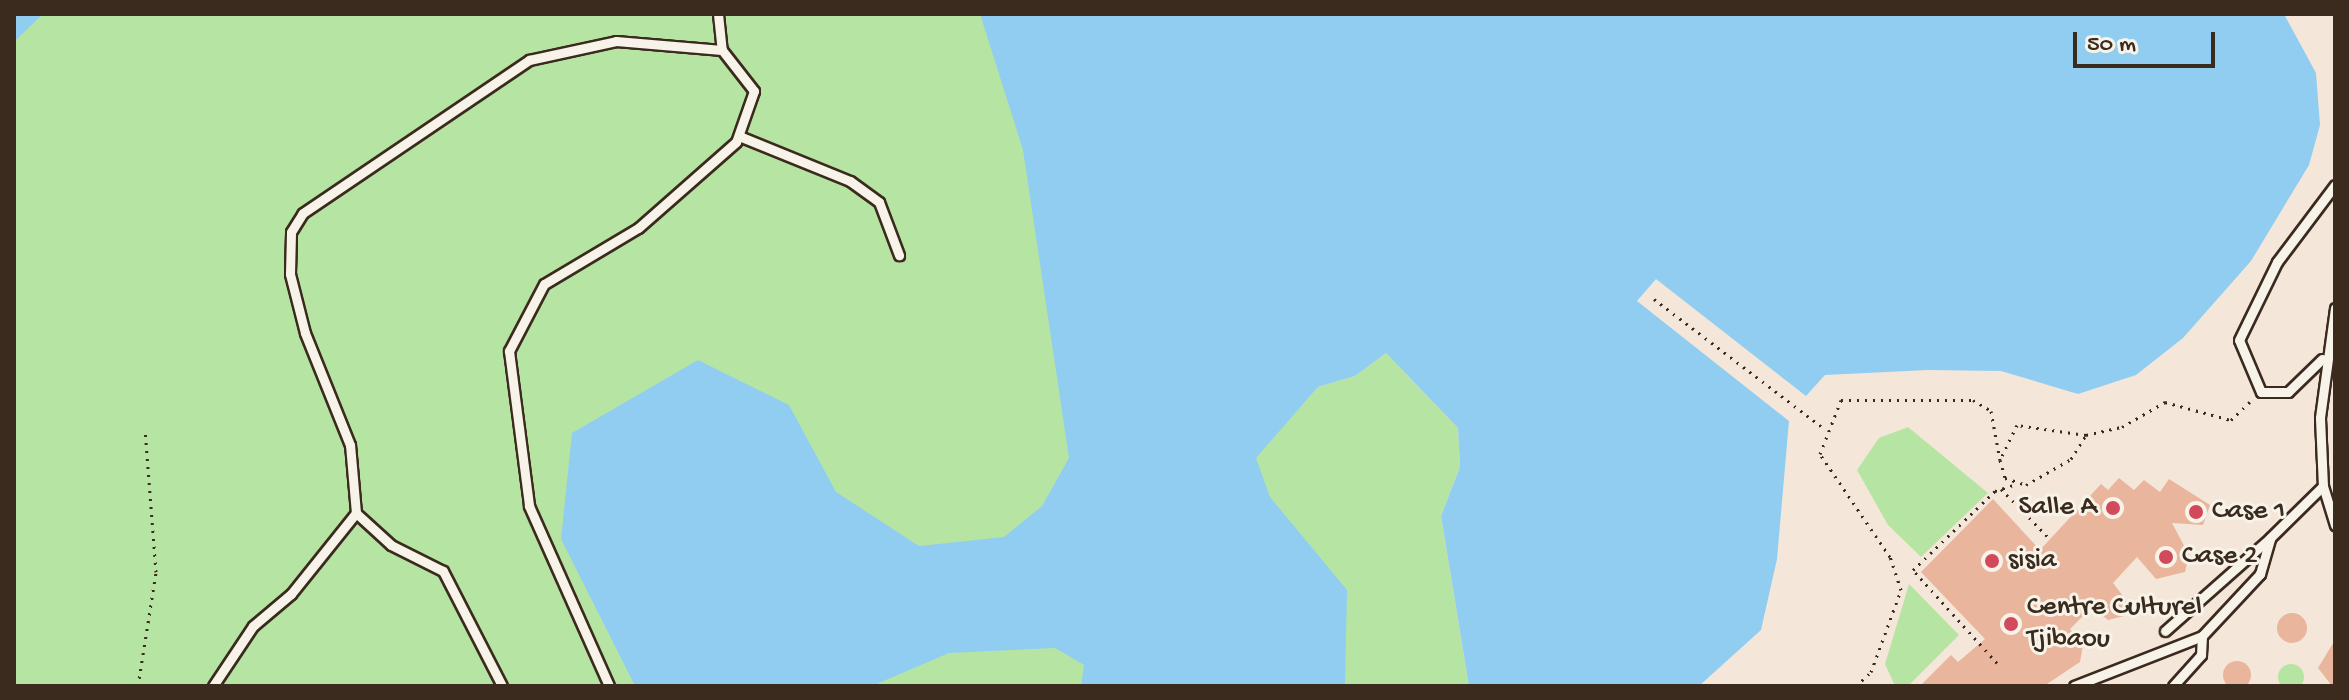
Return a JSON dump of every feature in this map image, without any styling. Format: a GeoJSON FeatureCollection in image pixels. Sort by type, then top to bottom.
{"type":"FeatureCollection","features":[{"type":"Feature","properties":{"kind":"lane"},"geometry":{"type":"LineString","coordinates":[[609,686],[529,506],[509,351],[544,284],[638,228],[719,164],[739,136],[754,91],[722,50],[718,14]]}},
{"type":"Feature","properties":{"kind":"lane"},"geometry":{"type":"LineString","coordinates":[[502,686],[443,571],[391,545],[356,513],[350,445],[305,333],[290,274],[291,232],[303,213],[529,60],[616,41],[722,50]]}},
{"type":"Feature","properties":{"kind":"lane"},"geometry":{"type":"LineString","coordinates":[[739,136],[850,181],[879,202],[899,255]]}},
{"type":"Feature","properties":{"kind":"lane"},"geometry":{"type":"LineString","coordinates":[[2322,359],[2288,392],[2261,392],[2239,340],[2277,262],[2335,185]]}},
{"type":"Feature","properties":{"kind":"lane"},"geometry":{"type":"LineString","coordinates":[[2335,308],[2322,359],[2323,486],[2335,525]]}},
{"type":"Feature","properties":{"kind":"lane"},"geometry":{"type":"LineString","coordinates":[[2165,631],[2270,538],[2323,486]]}},
{"type":"Feature","properties":{"kind":"lane"},"geometry":{"type":"LineString","coordinates":[[213,686],[253,626],[291,594],[356,513]]}},
{"type":"Feature","properties":{"kind":"lane"},"geometry":{"type":"LineString","coordinates":[[2074,686],[2202,636],[2260,574],[2270,538]]}},
{"type":"Feature","properties":{"kind":"lane"},"geometry":{"type":"LineString","coordinates":[[2173,686],[2201,655],[2202,636]]}},
{"type":"Feature","properties":{"kind":"path"},"geometry":{"type":"LineString","coordinates":[[1654,299],[1826,430]]}},
{"type":"Feature","properties":{"kind":"path"},"geometry":{"type":"LineString","coordinates":[[2000,460],[2017,425],[2086,435],[2122,427],[2165,402],[2231,420],[2261,392]]}},
{"type":"Feature","properties":{"kind":"path"},"geometry":{"type":"LineString","coordinates":[[1856,686],[1871,672],[1901,590],[1890,557],[1820,454],[1841,400],[1973,400],[1991,411],[2000,460],[2013,485]]}},
{"type":"Feature","properties":{"kind":"path"},"geometry":{"type":"LineString","coordinates":[[138,686],[156,572],[145,430]]}},
{"type":"Feature","properties":{"kind":"path"},"geometry":{"type":"LineString","coordinates":[[1997,663],[1913,570],[2001,489],[2071,459],[2086,435]]}},
{"type":"Feature","properties":{"kind":"path"},"geometry":{"type":"LineString","coordinates":[[2001,489],[2050,539]]}},
{"type":"Feature","properties":{"kind":"green space"},"geometry":{"type":"Polygon","coordinates":[[[14,14],[1023,14],[1256,457],[1318,387],[1355,376],[1386,353],[1458,428],[1460,467],[1441,516],[1469,686],[14,686],[14,14]]]}},
{"type":"Feature","properties":{"kind":"green space"},"geometry":{"type":"Polygon","coordinates":[[[1908,427],[1988,493],[1921,557],[1888,525],[1857,470],[1879,438],[1908,427]]]}},
{"type":"Feature","properties":{"kind":"green space"},"geometry":{"type":"Polygon","coordinates":[[[1909,584],[1959,635],[1908,686],[1895,686],[1885,664],[1909,584]]]}},
{"type":"Feature","properties":{"kind":"green space"},"geometry":{"type":"Polygon","coordinates":[[[2291,664],[2300,668],[2304,677],[2300,686],[2291,690],[2282,686],[2278,677],[2282,668],[2291,664]]]}},
{"type":"Feature","properties":{"kind":"water"},"geometry":{"type":"Polygon","coordinates":[[[14,14],[43,14],[14,42],[14,14]]]}},
{"type":"Feature","properties":{"kind":"water"},"geometry":{"type":"Polygon","coordinates":[[[980,14],[2284,14],[2316,73],[2320,125],[2309,165],[2251,261],[2183,338],[2136,375],[2078,394],[2001,371],[1928,370],[1825,375],[1806,396],[1656,279],[1637,301],[1789,421],[1777,559],[1761,630],[1699,686],[1469,686],[1441,516],[1460,467],[1458,428],[1386,353],[1355,376],[1318,387],[1256,458],[1270,497],[1347,590],[1345,686],[1081,686],[1084,665],[1055,648],[949,653],[872,686],[635,686],[561,539],[572,433],[698,360],[789,405],[836,492],[919,546],[1004,537],[1042,506],[1069,458],[1023,150],[980,14]]]}},
{"type":"Feature","properties":{"kind":"building"},"geometry":{"type":"Polygon","coordinates":[[[2119,478],[2134,490],[2144,480],[2160,492],[2169,479],[2210,505],[2203,525],[2172,523],[2189,555],[2185,572],[2156,579],[2137,557],[2113,583],[2126,600],[2124,616],[2108,620],[2092,607],[2070,629],[2083,645],[2080,662],[2044,686],[1920,686],[1951,655],[1958,662],[1985,639],[1921,572],[1993,499],[2040,550],[2101,484],[2108,490],[2119,478]]]}},
{"type":"Feature","properties":{"kind":"building"},"geometry":{"type":"Polygon","coordinates":[[[2292,613],[2303,617],[2307,628],[2303,639],[2292,643],[2281,639],[2277,628],[2281,617],[2292,613]]]}},
{"type":"Feature","properties":{"kind":"building"},"geometry":{"type":"Polygon","coordinates":[[[2335,640],[2335,686],[2332,686],[2318,668],[2335,640]]]}},
{"type":"Feature","properties":{"kind":"building"},"geometry":{"type":"Polygon","coordinates":[[[2237,661],[2247,665],[2251,675],[2247,685],[2237,689],[2227,685],[2223,675],[2227,665],[2237,661]]]}},
{"type":"Feature","properties":{"kind":"place","name":"Salle A"},"geometry":{"type":"Point","coordinates":[2113,508]}},
{"type":"Feature","properties":{"kind":"place","name":"Case 1"},"geometry":{"type":"Point","coordinates":[2196,512]}},
{"type":"Feature","properties":{"kind":"place","name":"Case 2"},"geometry":{"type":"Point","coordinates":[2166,557]}},
{"type":"Feature","properties":{"kind":"place","name":"sisia"},"geometry":{"type":"Point","coordinates":[1992,561]}},
{"type":"Feature","properties":{"kind":"place","name":"Centre Culturel Tjibaou"},"geometry":{"type":"Point","coordinates":[2011,624]}}]}
